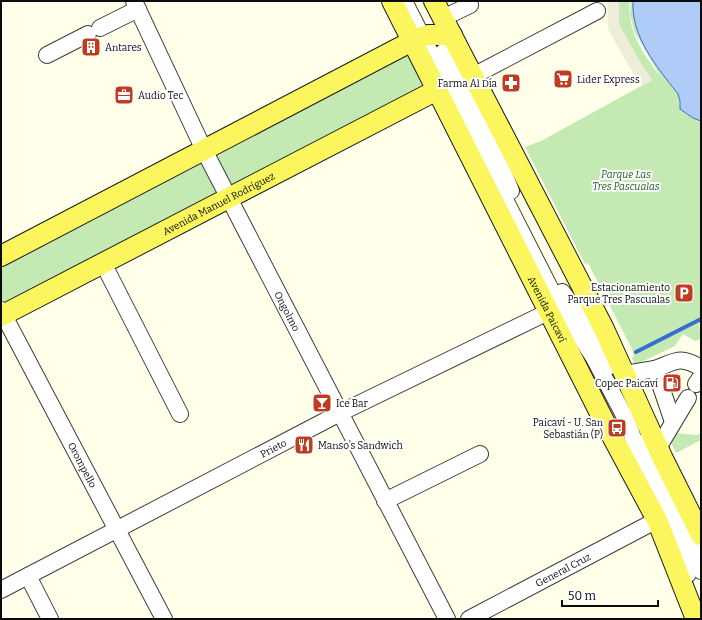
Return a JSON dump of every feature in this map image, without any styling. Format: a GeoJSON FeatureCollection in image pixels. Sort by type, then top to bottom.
{"type":"FeatureCollection","features":[{"type":"Feature","properties":{"kind":"main road","name":"Avenida Paicaví"},"geometry":{"type":"LineString","coordinates":[[392,1],[433,28],[473,76],[625,374],[658,448],[701,535]]}},
{"type":"Feature","properties":{"kind":"main road","name":"Avenida Paicaví"},"geometry":{"type":"LineString","coordinates":[[433,28],[437,90],[548,312],[657,520],[696,619]]}},
{"type":"Feature","properties":{"kind":"main road"},"geometry":{"type":"LineString","coordinates":[[1,256],[433,28]]}},
{"type":"Feature","properties":{"kind":"main road","name":"Avenida Manuel Rodríguez"},"geometry":{"type":"LineString","coordinates":[[2,314],[437,90]]}},
{"type":"Feature","properties":{"kind":"street"},"geometry":{"type":"LineString","coordinates":[[404,1],[433,28],[552,292],[594,358],[627,421],[645,472],[669,523],[701,607]]}},
{"type":"Feature","properties":{"kind":"street"},"geometry":{"type":"LineString","coordinates":[[417,1],[433,28],[499,161],[520,214],[548,268],[559,288],[589,327],[613,372],[648,452],[684,523],[701,571]]}},
{"type":"Feature","properties":{"kind":"street"},"geometry":{"type":"LineString","coordinates":[[47,55],[94,31],[136,5]]}},
{"type":"Feature","properties":{"kind":"street","name":"Ongolmo"},"geometry":{"type":"LineString","coordinates":[[136,5],[228,198],[447,619]]}},
{"type":"Feature","properties":{"kind":"street"},"geometry":{"type":"LineString","coordinates":[[433,28],[470,5]]}},
{"type":"Feature","properties":{"kind":"street"},"geometry":{"type":"LineString","coordinates":[[473,76],[597,11]]}},
{"type":"Feature","properties":{"kind":"street"},"geometry":{"type":"LineString","coordinates":[[103,263],[180,414]]}},
{"type":"Feature","properties":{"kind":"street","name":"Prieto"},"geometry":{"type":"LineString","coordinates":[[1,590],[340,413],[548,312]]}},
{"type":"Feature","properties":{"kind":"street","name":"Orompello"},"geometry":{"type":"LineString","coordinates":[[2,314],[164,619]]}},
{"type":"Feature","properties":{"kind":"street"},"geometry":{"type":"LineString","coordinates":[[625,374],[655,369],[680,360],[688,360],[701,368]]}},
{"type":"Feature","properties":{"kind":"street"},"geometry":{"type":"LineString","coordinates":[[655,369],[673,422]]}},
{"type":"Feature","properties":{"kind":"street"},"geometry":{"type":"LineString","coordinates":[[658,448],[688,398]]}},
{"type":"Feature","properties":{"kind":"street"},"geometry":{"type":"LineString","coordinates":[[385,501],[480,454]]}},
{"type":"Feature","properties":{"kind":"street","name":"General Cruz"},"geometry":{"type":"LineString","coordinates":[[469,619],[657,520]]}},
{"type":"Feature","properties":{"kind":"street"},"geometry":{"type":"LineString","coordinates":[[28,576],[50,619]]}},
{"type":"Feature","properties":{"kind":"green space","name":"Parque Las Tres Pascualas"},"geometry":{"type":"Polygon","coordinates":[[[619,1],[630,1],[629,11],[633,31],[637,41],[660,76],[634,31],[630,15],[631,1],[633,1],[633,14],[636,27],[647,51],[678,94],[680,109],[693,118],[701,121],[701,323],[699,324],[701,339],[695,341],[683,334],[675,346],[635,365],[632,358],[634,356],[632,349],[588,263],[585,264],[525,147],[541,141],[652,80],[638,59],[619,24],[619,1]]]}},
{"type":"Feature","properties":{"kind":"green space"},"geometry":{"type":"Polygon","coordinates":[[[410,51],[430,85],[1,305],[1,265],[410,51]]]}},
{"type":"Feature","properties":{"kind":"green space"},"geometry":{"type":"Polygon","coordinates":[[[675,433],[697,435],[701,433],[701,440],[676,453],[670,441],[675,433]]]}},
{"type":"Feature","properties":{"kind":"shaded area"},"geometry":{"type":"Polygon","coordinates":[[[607,1],[619,1],[619,24],[638,59],[652,80],[642,85],[628,65],[608,29],[607,1]]]}},
{"type":"Feature","properties":{"kind":"water"},"geometry":{"type":"Polygon","coordinates":[[[633,1],[701,1],[701,121],[693,118],[680,109],[678,94],[647,51],[636,27],[633,14],[633,1]]]}},
{"type":"Feature","properties":{"kind":"waterway"},"geometry":{"type":"LineString","coordinates":[[636,352],[701,319]]}},
{"type":"Feature","properties":{"kind":"place","name":"Antares"},"geometry":{"type":"Point","coordinates":[91,47]}},
{"type":"Feature","properties":{"kind":"place","name":"Lider Express"},"geometry":{"type":"Point","coordinates":[563,79]}},
{"type":"Feature","properties":{"kind":"place","name":"Farma Al Día"},"geometry":{"type":"Point","coordinates":[511,83]}},
{"type":"Feature","properties":{"kind":"place","name":"Audio Tec"},"geometry":{"type":"Point","coordinates":[124,95]}},
{"type":"Feature","properties":{"kind":"place","name":"Estacionamiento Parque Tres Pascualas"},"geometry":{"type":"Point","coordinates":[684,293]}},
{"type":"Feature","properties":{"kind":"place","name":"Copec Paicaví"},"geometry":{"type":"Point","coordinates":[672,383]}},
{"type":"Feature","properties":{"kind":"place","name":"Ice Bar"},"geometry":{"type":"Point","coordinates":[322,403]}},
{"type":"Feature","properties":{"kind":"place","name":"Paicaví - U. San Sebastián (P)"},"geometry":{"type":"Point","coordinates":[617,428]}},
{"type":"Feature","properties":{"kind":"place","name":"Manso's Sandwich"},"geometry":{"type":"Point","coordinates":[304,445]}}]}
